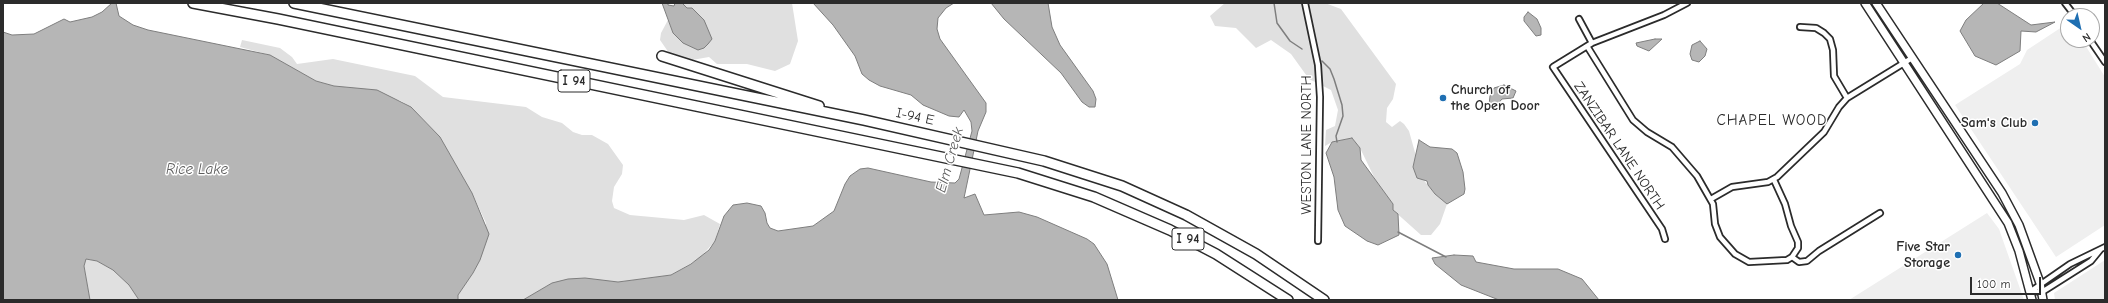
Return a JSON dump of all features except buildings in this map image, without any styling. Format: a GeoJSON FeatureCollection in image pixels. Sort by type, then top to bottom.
{"type":"FeatureCollection","features":[{"type":"Feature","properties":{"kind":"highway","name":"I 94"},"geometry":{"type":"LineString","coordinates":[[192,3],[278,19],[1000,169],[1073,190],[1142,216],[1216,254],[1288,300]]}},
{"type":"Feature","properties":{"kind":"highway","name":"I 94"},"geometry":{"type":"LineString","coordinates":[[294,3],[864,120]]}},
{"type":"Feature","properties":{"kind":"highway"},"geometry":{"type":"LineString","coordinates":[[662,56],[864,120]]}},
{"type":"Feature","properties":{"kind":"highway","name":"I-94 E"},"geometry":{"type":"LineString","coordinates":[[864,120],[988,147],[1073,170],[1122,186],[1159,202],[1236,242],[1324,300]]}},
{"type":"Feature","properties":{"kind":"main road"},"geometry":{"type":"LineString","coordinates":[[1865,3],[2008,223],[2015,237],[2031,291],[2032,300]]}},
{"type":"Feature","properties":{"kind":"main road"},"geometry":{"type":"LineString","coordinates":[[1876,3],[2002,193],[2019,225],[2040,284],[2044,300]]}},
{"type":"Feature","properties":{"kind":"street","name":"WESTON LANE NORTH"},"geometry":{"type":"LineString","coordinates":[[1305,3],[1318,65],[1320,97],[1318,241]]}},
{"type":"Feature","properties":{"kind":"street"},"geometry":{"type":"LineString","coordinates":[[1687,3],[1664,15],[1587,46],[1633,120],[1647,132],[1664,141],[1679,154],[1697,176],[1711,199],[1715,210],[1717,231],[1735,254],[1749,262],[1782,261],[1792,258],[1796,253],[1798,242],[1791,226],[1785,204],[1774,180]]}},
{"type":"Feature","properties":{"kind":"street"},"geometry":{"type":"LineString","coordinates":[[1579,19],[1592,43]]}},
{"type":"Feature","properties":{"kind":"street"},"geometry":{"type":"LineString","coordinates":[[1800,27],[1816,28],[1821,30],[1830,39],[1833,50],[1834,76],[1847,98]]}},
{"type":"Feature","properties":{"kind":"street","name":"ZANZIBAR LANE NORTH"},"geometry":{"type":"LineString","coordinates":[[1587,46],[1552,67],[1662,229],[1666,239]]}},
{"type":"Feature","properties":{"kind":"street"},"geometry":{"type":"LineString","coordinates":[[2095,48],[2105,62]]}},
{"type":"Feature","properties":{"kind":"street"},"geometry":{"type":"LineString","coordinates":[[1711,199],[1732,187],[1774,180],[1824,132],[1839,107],[1847,98],[1912,58]]}},
{"type":"Feature","properties":{"kind":"street"},"geometry":{"type":"LineString","coordinates":[[1792,258],[1799,262],[1807,261],[1819,251],[1880,213]]}},
{"type":"Feature","properties":{"kind":"street"},"geometry":{"type":"LineString","coordinates":[[2031,291],[2070,264],[2105,247]]}},
{"type":"Feature","properties":{"kind":"street"},"geometry":{"type":"LineString","coordinates":[[2031,291],[2042,292],[2091,261],[2100,250]]}},
{"type":"Feature","properties":{"kind":"shaded area"},"geometry":{"type":"Polygon","coordinates":[[[682,3],[792,3],[798,41],[790,64],[775,71],[747,64],[717,64],[709,57],[692,60],[669,53],[660,40],[661,33],[668,20],[673,33],[683,43],[692,8],[687,8],[682,3]]]}},
{"type":"Feature","properties":{"kind":"shaded area"},"geometry":{"type":"Polygon","coordinates":[[[1225,3],[1325,3],[1341,9],[1396,84],[1393,99],[1387,108],[1386,122],[1392,127],[1400,121],[1404,124],[1409,131],[1416,156],[1413,167],[1435,194],[1447,204],[1440,224],[1431,235],[1421,235],[1393,210],[1393,204],[1375,179],[1360,148],[1352,138],[1332,142],[1325,146],[1326,130],[1335,126],[1338,110],[1331,90],[1309,79],[1291,54],[1271,40],[1256,48],[1236,28],[1215,26],[1210,16],[1225,3]]]}},
{"type":"Feature","properties":{"kind":"shaded area"},"geometry":{"type":"Polygon","coordinates":[[[2060,28],[2060,48],[2087,48],[2105,77],[2105,225],[2056,257],[1955,105],[2020,64],[2027,50],[2060,28]]]}},
{"type":"Feature","properties":{"kind":"shaded area"},"geometry":{"type":"Polygon","coordinates":[[[242,40],[280,48],[292,57],[297,64],[333,59],[415,76],[443,97],[526,107],[542,117],[562,123],[573,132],[582,135],[592,135],[608,144],[623,165],[622,174],[614,187],[612,201],[614,208],[630,215],[684,220],[704,215],[720,224],[715,241],[700,258],[671,275],[618,282],[552,283],[523,300],[458,300],[458,295],[480,260],[486,223],[472,193],[440,137],[411,107],[401,101],[352,88],[334,86],[316,81],[270,55],[240,47],[242,40]]]}},
{"type":"Feature","properties":{"kind":"shaded area"},"geometry":{"type":"Polygon","coordinates":[[[1987,213],[1999,229],[2024,300],[1849,300],[1987,213]]]}},
{"type":"Feature","properties":{"kind":"shaded area"},"geometry":{"type":"Polygon","coordinates":[[[86,259],[97,261],[113,270],[129,285],[139,300],[90,300],[84,266],[86,259]]]}},
{"type":"Feature","properties":{"kind":"shaded area"},"geometry":{"type":"Polygon","coordinates":[[[2105,260],[2105,300],[2055,300],[2054,293],[2105,260]]]}},
{"type":"Feature","properties":{"kind":"water","name":"Rice Lake"},"geometry":{"type":"Polygon","coordinates":[[[112,3],[116,3],[119,16],[133,25],[148,30],[270,55],[316,81],[334,86],[377,90],[411,107],[440,137],[472,193],[489,234],[480,260],[458,295],[458,300],[139,300],[129,285],[113,270],[97,261],[86,259],[84,266],[90,300],[3,300],[3,32],[12,35],[34,34],[64,19],[70,22],[92,17],[102,12],[112,3]]]}},
{"type":"Feature","properties":{"kind":"water"},"geometry":{"type":"Polygon","coordinates":[[[662,3],[668,3],[668,5],[674,6],[675,3],[682,3],[687,8],[692,8],[704,20],[712,39],[708,44],[704,48],[698,50],[683,43],[673,33],[662,3]]]}},
{"type":"Feature","properties":{"kind":"water"},"geometry":{"type":"Polygon","coordinates":[[[813,3],[954,3],[946,8],[938,18],[937,29],[940,39],[986,103],[986,112],[978,131],[964,198],[975,194],[984,215],[1019,212],[1037,217],[1087,239],[1094,244],[1107,264],[1118,300],[523,300],[552,283],[568,279],[585,278],[618,282],[671,275],[691,264],[709,250],[715,241],[724,216],[733,205],[747,203],[761,206],[770,228],[778,231],[813,226],[834,211],[845,184],[850,176],[860,169],[868,168],[931,182],[955,183],[959,179],[972,131],[971,122],[964,110],[959,117],[949,116],[923,105],[911,95],[880,86],[869,80],[862,74],[855,56],[833,25],[813,3]]]}},
{"type":"Feature","properties":{"kind":"water"},"geometry":{"type":"Polygon","coordinates":[[[991,3],[1048,3],[1052,27],[1060,45],[1093,91],[1096,99],[1095,107],[1089,107],[1082,102],[1061,73],[1004,19],[991,3]]]}},
{"type":"Feature","properties":{"kind":"water"},"geometry":{"type":"Polygon","coordinates":[[[1984,3],[1997,3],[2031,25],[2055,22],[2036,32],[2021,31],[2020,51],[1996,65],[1975,56],[1960,31],[1966,20],[1984,3]]]}},
{"type":"Feature","properties":{"kind":"water"},"geometry":{"type":"Polygon","coordinates":[[[1528,12],[1537,19],[1541,28],[1541,35],[1536,36],[1524,21],[1524,17],[1528,12]]]}},
{"type":"Feature","properties":{"kind":"water"},"geometry":{"type":"Polygon","coordinates":[[[1662,39],[1649,51],[1637,46],[1636,43],[1662,39]]]}},
{"type":"Feature","properties":{"kind":"water"},"geometry":{"type":"Polygon","coordinates":[[[1700,41],[1707,49],[1705,56],[1699,62],[1692,60],[1690,54],[1692,45],[1700,41]]]}},
{"type":"Feature","properties":{"kind":"water"},"geometry":{"type":"Polygon","coordinates":[[[1504,85],[1516,91],[1513,98],[1502,99],[1494,108],[1489,105],[1490,96],[1494,88],[1504,85]]]}},
{"type":"Feature","properties":{"kind":"water"},"geometry":{"type":"Polygon","coordinates":[[[1352,138],[1360,148],[1361,160],[1393,204],[1393,210],[1398,214],[1399,235],[1378,245],[1367,241],[1345,226],[1338,210],[1334,177],[1326,153],[1332,142],[1352,138]]]}},
{"type":"Feature","properties":{"kind":"water"},"geometry":{"type":"Polygon","coordinates":[[[1419,140],[1430,147],[1452,149],[1457,153],[1463,172],[1465,189],[1464,194],[1447,204],[1435,194],[1428,185],[1427,181],[1417,178],[1413,167],[1419,140]]]}},
{"type":"Feature","properties":{"kind":"water"},"geometry":{"type":"Polygon","coordinates":[[[1454,255],[1473,256],[1476,262],[1514,269],[1558,269],[1582,279],[1599,300],[1499,300],[1461,285],[1435,264],[1432,258],[1454,255]]]}},
{"type":"Feature","properties":{"kind":"waterway"},"geometry":{"type":"LineString","coordinates":[[1274,3],[1277,23],[1290,41],[1302,49]]}},
{"type":"Feature","properties":{"kind":"waterway"},"geometry":{"type":"LineString","coordinates":[[1322,61],[1330,69],[1342,105],[1343,116],[1336,136],[1337,142]]}},
{"type":"Feature","properties":{"kind":"waterway"},"geometry":{"type":"LineString","coordinates":[[1398,232],[1446,257]]}},
{"type":"Feature","properties":{"kind":"place","name":"Church of the Open Door"},"geometry":{"type":"Point","coordinates":[1443,98]}},
{"type":"Feature","properties":{"kind":"place","name":"Sam's Club"},"geometry":{"type":"Point","coordinates":[2035,123]}},
{"type":"Feature","properties":{"kind":"place","name":"Five Star Storage"},"geometry":{"type":"Point","coordinates":[1958,255]}},
{"type":"Feature","properties":{"kind":"district","name":"CHAPEL WOOD"},"geometry":{"type":"Point","coordinates":[1772,121]}},
{"type":"Feature","properties":{"kind":"water label","name":"Elm Creek"},"geometry":{"type":"Point","coordinates":[950,160]}}]}
